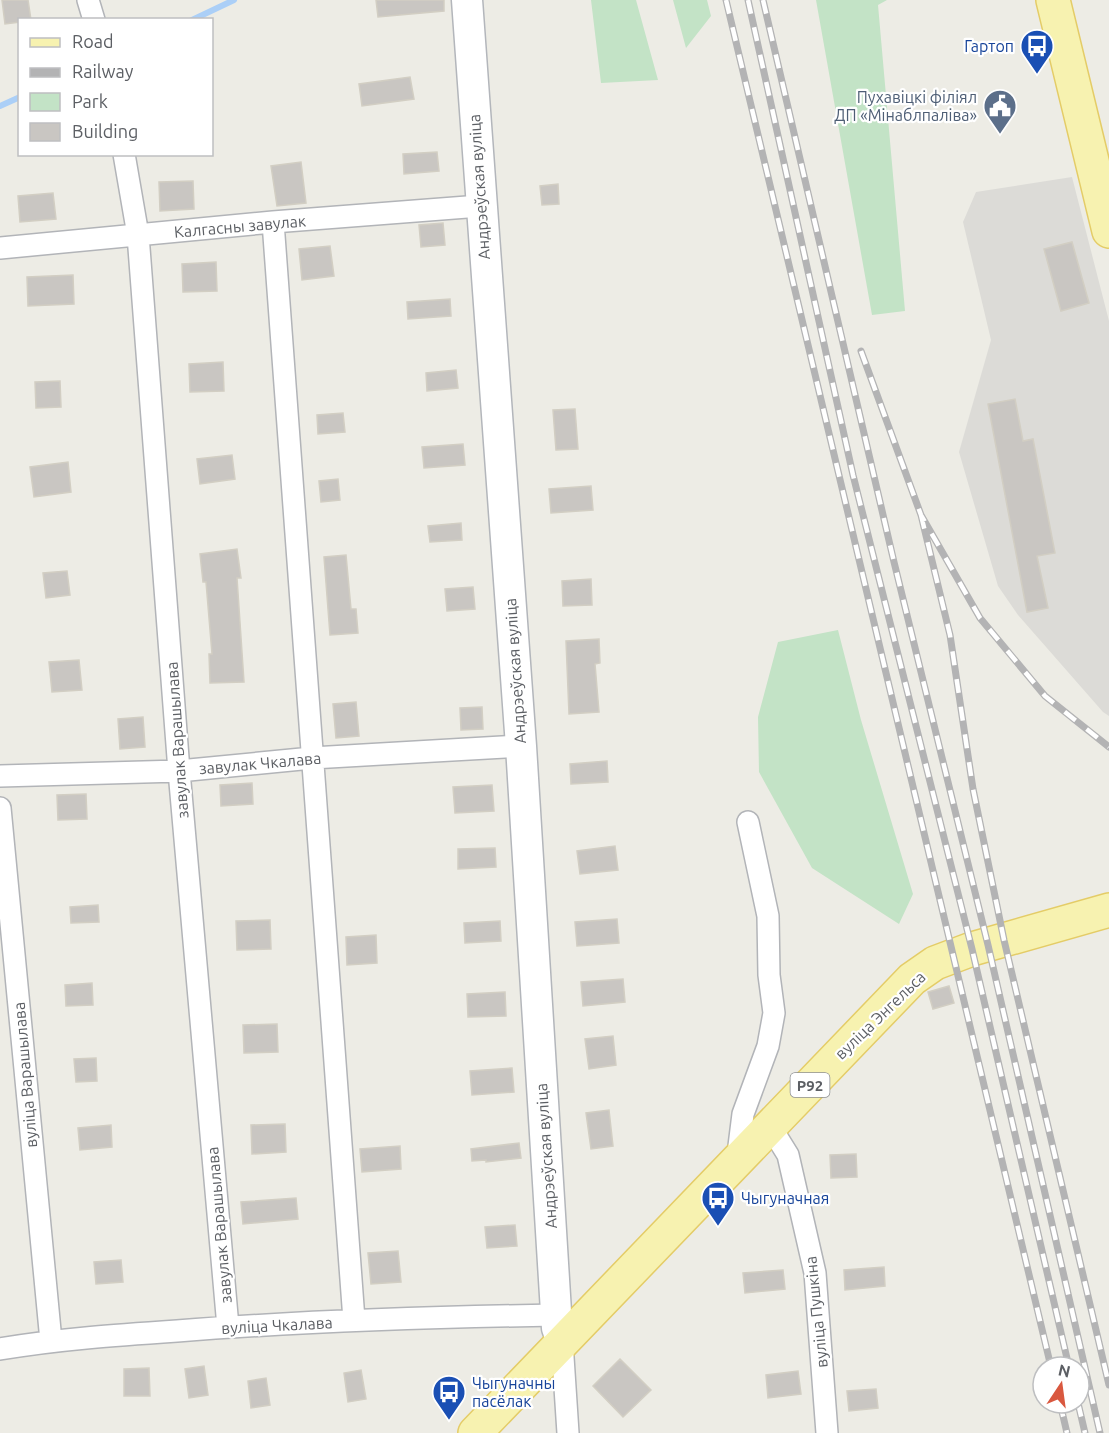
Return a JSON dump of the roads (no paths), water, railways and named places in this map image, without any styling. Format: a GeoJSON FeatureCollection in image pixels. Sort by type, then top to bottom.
{"type":"FeatureCollection","features":[{"type":"Feature","properties":{"kind":"main road","name":"Андрэеўская вуліца"},"geometry":{"type":"LineString","coordinates":[[466,0],[521,746],[559,1328]]}},
{"type":"Feature","properties":{"kind":"main road"},"geometry":{"type":"LineString","coordinates":[[1053,0],[1109,231]]}},
{"type":"Feature","properties":{"kind":"main road","name":"вуліца Энгельса"},"geometry":{"type":"LineString","coordinates":[[475,1433],[559,1328],[744,1154],[912,979],[935,963],[972,949],[1109,910]]}},
{"type":"Feature","properties":{"kind":"street"},"geometry":{"type":"LineString","coordinates":[[88,0],[93,18]]}},
{"type":"Feature","properties":{"kind":"street","name":"завулак Варашылава"},"geometry":{"type":"LineString","coordinates":[[124,156],[138,234],[179,771],[228,1327]]}},
{"type":"Feature","properties":{"kind":"street","name":"Калгасны завулак"},"geometry":{"type":"LineString","coordinates":[[0,248],[273,222],[480,206]]}},
{"type":"Feature","properties":{"kind":"street"},"geometry":{"type":"LineString","coordinates":[[273,222],[354,1320]]}},
{"type":"Feature","properties":{"kind":"street","name":"завулак Чкалава"},"geometry":{"type":"LineString","coordinates":[[0,776],[179,771],[312,758],[521,746]]}},
{"type":"Feature","properties":{"kind":"street","name":"вуліца Варашылава"},"geometry":{"type":"LineString","coordinates":[[0,808],[51,1341]]}},
{"type":"Feature","properties":{"kind":"street"},"geometry":{"type":"LineString","coordinates":[[744,1154],[739,1146],[742,1114],[768,1046],[774,1013],[769,975],[768,916],[748,822]]}},
{"type":"Feature","properties":{"kind":"street","name":"вуліца Пушкіна"},"geometry":{"type":"LineString","coordinates":[[770,1126],[788,1155],[815,1273],[827,1433]]}},
{"type":"Feature","properties":{"kind":"street","name":"вуліца Чкалава"},"geometry":{"type":"LineString","coordinates":[[0,1349],[51,1341],[354,1320],[559,1328]]}},
{"type":"Feature","properties":{"kind":"street"},"geometry":{"type":"LineString","coordinates":[[559,1328],[568,1433]]}},
{"type":"Feature","properties":{"kind":"waterway"},"geometry":{"type":"LineString","coordinates":[[196,18],[234,0]]}},
{"type":"Feature","properties":{"kind":"waterway"},"geometry":{"type":"LineString","coordinates":[[0,106],[18,98]]}},
{"type":"Feature","properties":{"kind":"railway"},"geometry":{"type":"LineString","coordinates":[[726,0],[1048,1355]]}},
{"type":"Feature","properties":{"kind":"railway"},"geometry":{"type":"LineString","coordinates":[[748,0],[853,475],[972,949],[1066,1355]]}},
{"type":"Feature","properties":{"kind":"railway"},"geometry":{"type":"LineString","coordinates":[[763,0],[894,562],[988,945],[1100,1433]]}},
{"type":"Feature","properties":{"kind":"railway"},"geometry":{"type":"LineString","coordinates":[[861,351],[921,515],[980,618],[1045,696],[1109,747]]}},
{"type":"Feature","properties":{"kind":"railway"},"geometry":{"type":"LineString","coordinates":[[921,515],[950,635],[973,789],[1004,940],[1109,1385]]}},
{"type":"Feature","properties":{"kind":"railway"},"geometry":{"type":"LineString","coordinates":[[1063,1415],[1067,1433]]}},
{"type":"Feature","properties":{"kind":"railway"},"geometry":{"type":"LineString","coordinates":[[1081,1415],[1085,1433]]}},
{"type":"Feature","properties":{"kind":"place","name":"Гартоп"},"geometry":{"type":"Point","coordinates":[1037,75]}},
{"type":"Feature","properties":{"kind":"place","name":"Пухавіцкі філіял ДП «Мінаблпаліва»"},"geometry":{"type":"Point","coordinates":[1000,135]}},
{"type":"Feature","properties":{"kind":"place","name":"Чыгуначная"},"geometry":{"type":"Point","coordinates":[718,1227]}},
{"type":"Feature","properties":{"kind":"place","name":"Чыгуначны пасёлак"},"geometry":{"type":"Point","coordinates":[449,1421]}}]}
